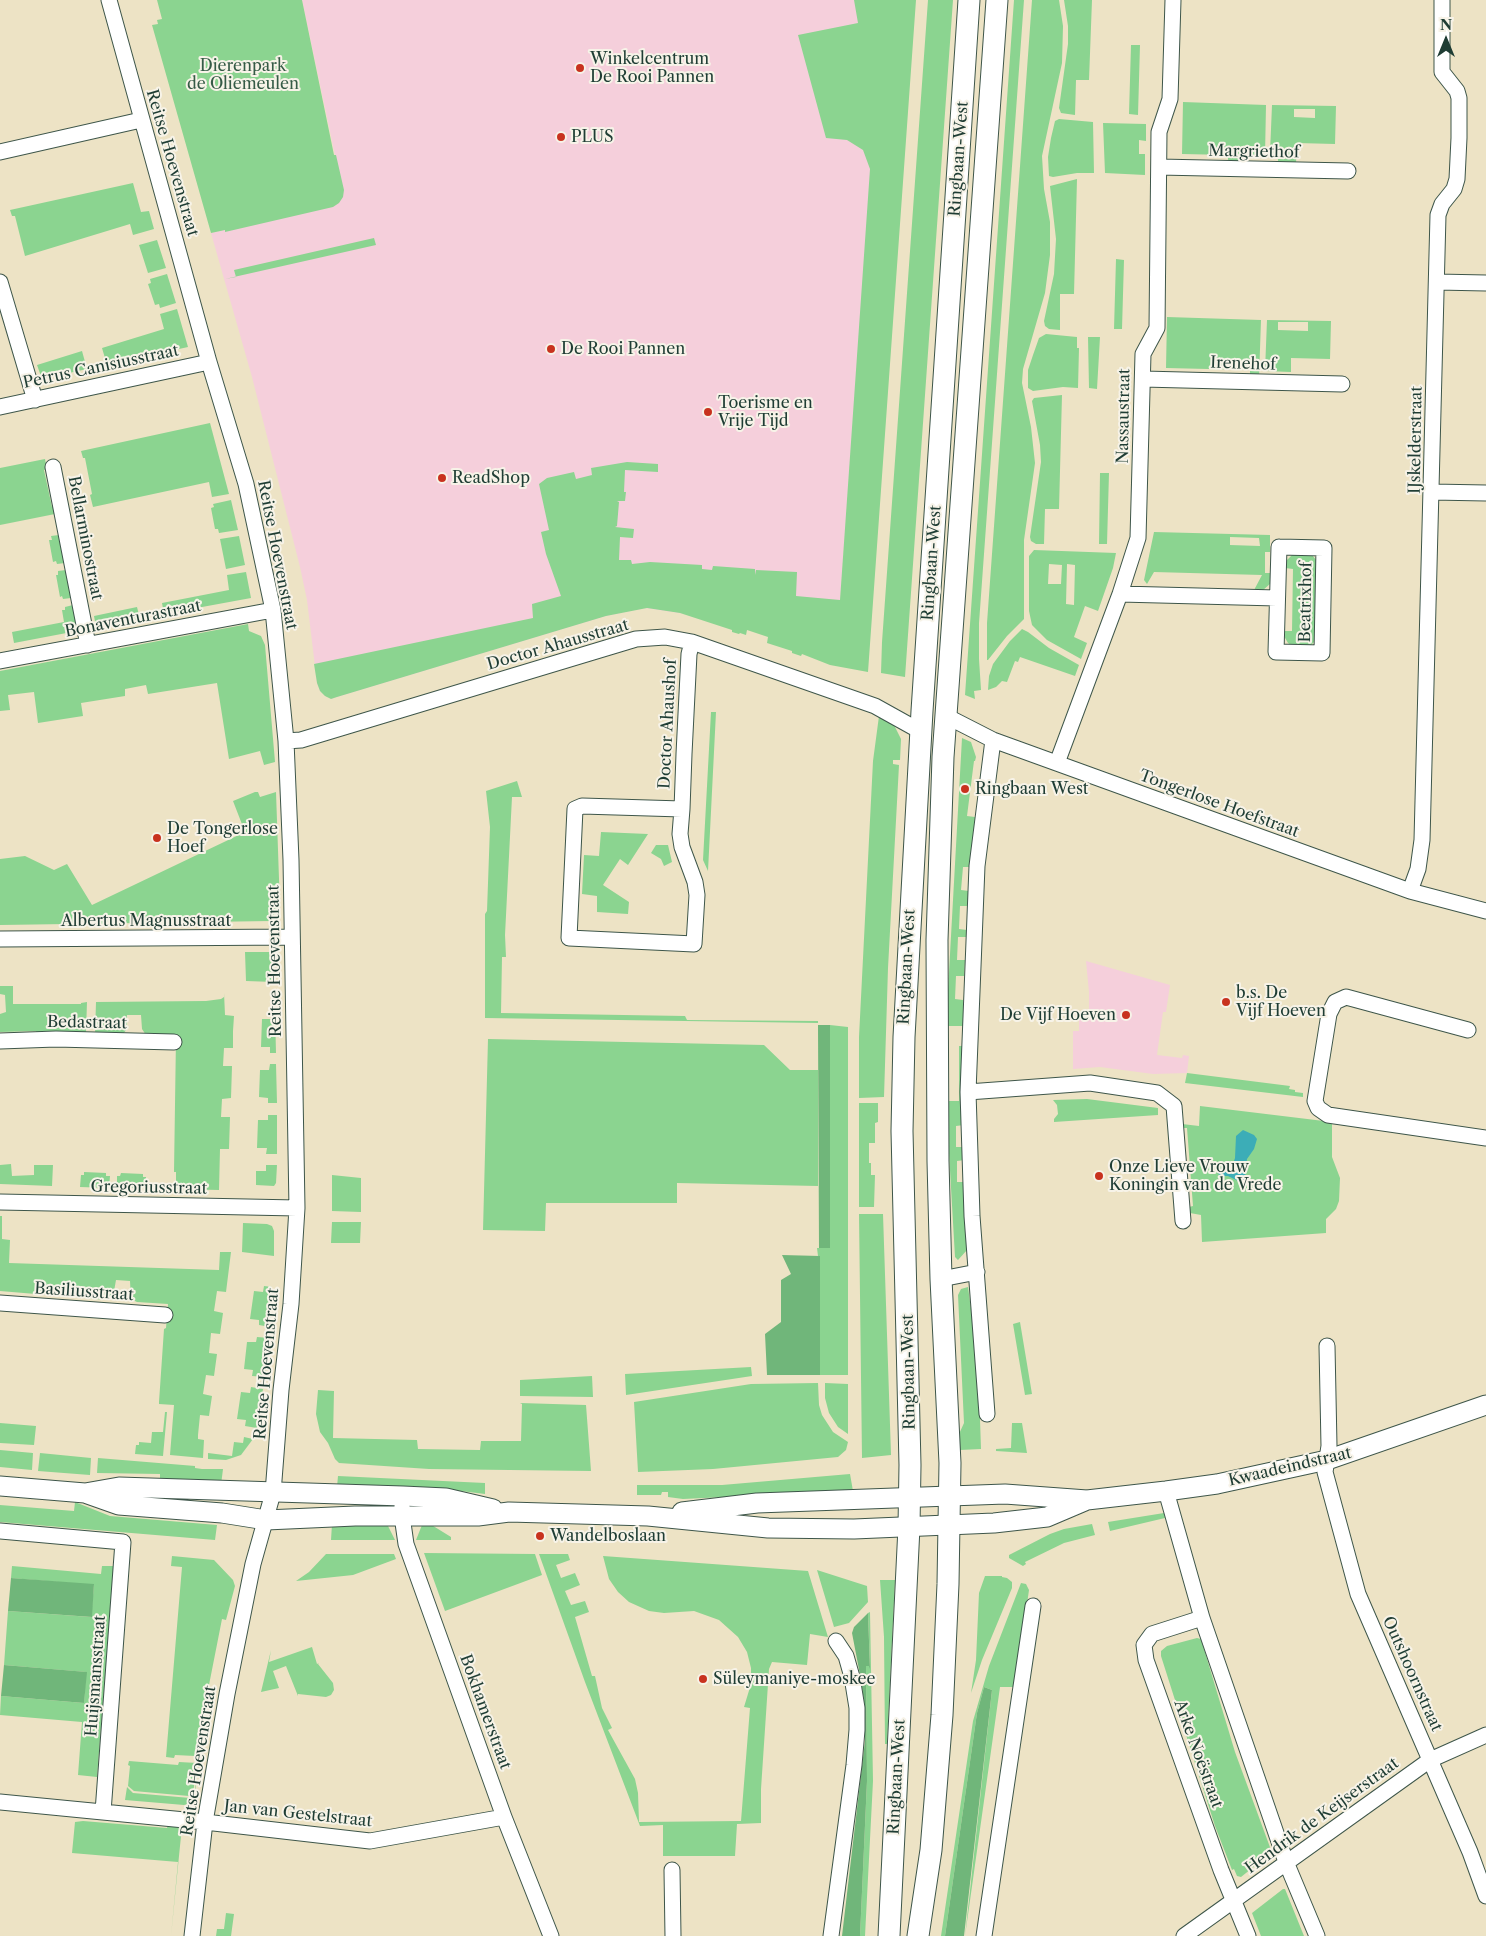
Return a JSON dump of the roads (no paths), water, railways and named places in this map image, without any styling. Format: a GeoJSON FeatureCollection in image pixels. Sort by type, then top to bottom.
{"type":"FeatureCollection","features":[{"type":"Feature","properties":{"kind":"main road","name":"Ringbaan-West"},"geometry":{"type":"LineString","coordinates":[[889,1936],[909,1527],[910,1450],[902,1131],[904,1038],[920,731],[969,0]]}},
{"type":"Feature","properties":{"kind":"main road","name":"Ringbaan-West"},"geometry":{"type":"LineString","coordinates":[[918,1936],[931,1850],[947,1627],[950,1496],[941,1280],[937,940],[946,716],[997,0]]}},
{"type":"Feature","properties":{"kind":"street","name":"Reitse Hoevenstraat"},"geometry":{"type":"LineString","coordinates":[[109,0],[209,362],[246,484],[273,610],[286,740],[291,860],[297,1208],[291,1304],[281,1390],[273,1493],[254,1564],[227,1694],[205,1822],[192,1936]]}},
{"type":"Feature","properties":{"kind":"street","name":"Nassaustraat"},"geometry":{"type":"LineString","coordinates":[[1057,763],[1120,594],[1138,538],[1143,354],[1157,328],[1159,132],[1170,99],[1173,0]]}},
{"type":"Feature","properties":{"kind":"street","name":"IJskelderstraat"},"geometry":{"type":"LineString","coordinates":[[1410,891],[1418,869],[1422,840],[1438,215],[1442,204],[1454,189],[1457,179],[1460,115],[1457,91],[1442,72],[1442,0]]}},
{"type":"Feature","properties":{"kind":"street"},"geometry":{"type":"LineString","coordinates":[[0,152],[142,120]]}},
{"type":"Feature","properties":{"kind":"street","name":"Margriethof"},"geometry":{"type":"LineString","coordinates":[[1159,167],[1348,171]]}},
{"type":"Feature","properties":{"kind":"street"},"geometry":{"type":"LineString","coordinates":[[0,282],[35,400]]}},
{"type":"Feature","properties":{"kind":"street"},"geometry":{"type":"LineString","coordinates":[[1437,282],[1486,283]]}},
{"type":"Feature","properties":{"kind":"street","name":"Petrus Canisiusstraat"},"geometry":{"type":"LineString","coordinates":[[0,407],[209,362]]}},
{"type":"Feature","properties":{"kind":"street","name":"Irenehof"},"geometry":{"type":"LineString","coordinates":[[1143,379],[1342,384]]}},
{"type":"Feature","properties":{"kind":"street","name":"Bellarminostraat"},"geometry":{"type":"LineString","coordinates":[[53,467],[88,645]]}},
{"type":"Feature","properties":{"kind":"street"},"geometry":{"type":"LineString","coordinates":[[1432,492],[1486,493]]}},
{"type":"Feature","properties":{"kind":"street","name":"Beatrixhof"},"geometry":{"type":"LineString","coordinates":[[1279,547],[1324,548],[1322,653],[1276,652],[1277,598],[1279,547]]}},
{"type":"Feature","properties":{"kind":"street","name":"Beatrixhof"},"geometry":{"type":"LineString","coordinates":[[1120,594],[1277,598]]}},
{"type":"Feature","properties":{"kind":"street","name":"Bonaventurastraat"},"geometry":{"type":"LineString","coordinates":[[0,661],[273,610]]}},
{"type":"Feature","properties":{"kind":"street","name":"Doctor Ahausstraat"},"geometry":{"type":"LineString","coordinates":[[286,740],[301,740],[636,639],[665,637],[692,642],[875,706],[920,731]]}},
{"type":"Feature","properties":{"kind":"street","name":"Doctor Ahaushof"},"geometry":{"type":"LineString","coordinates":[[682,809],[582,806],[575,809],[569,938],[694,944],[697,895],[695,882],[682,847],[680,834],[682,809],[689,654],[692,642]]}},
{"type":"Feature","properties":{"kind":"street","name":"Tongerlose Hoefstraat"},"geometry":{"type":"LineString","coordinates":[[946,716],[993,740],[1410,891],[1486,911]]}},
{"type":"Feature","properties":{"kind":"street"},"geometry":{"type":"LineString","coordinates":[[987,1414],[972,1216],[968,1092],[978,866],[993,740]]}},
{"type":"Feature","properties":{"kind":"street","name":"Albertus Magnusstraat"},"geometry":{"type":"LineString","coordinates":[[0,940],[291,937]]}},
{"type":"Feature","properties":{"kind":"street"},"geometry":{"type":"LineString","coordinates":[[1468,1030],[1346,997],[1335,1002],[1329,1014],[1315,1101],[1318,1108],[1328,1115],[1486,1138]]}},
{"type":"Feature","properties":{"kind":"street","name":"Bedastraat"},"geometry":{"type":"LineString","coordinates":[[0,1041],[56,1039],[174,1042]]}},
{"type":"Feature","properties":{"kind":"street"},"geometry":{"type":"LineString","coordinates":[[968,1092],[1090,1083],[1157,1093],[1174,1106],[1183,1221]]}},
{"type":"Feature","properties":{"kind":"street","name":"Gregoriusstraat"},"geometry":{"type":"LineString","coordinates":[[0,1202],[297,1208]]}},
{"type":"Feature","properties":{"kind":"street"},"geometry":{"type":"LineString","coordinates":[[941,1280],[977,1272]]}},
{"type":"Feature","properties":{"kind":"street","name":"Basiliusstraat"},"geometry":{"type":"LineString","coordinates":[[0,1303],[164,1316]]}},
{"type":"Feature","properties":{"kind":"street","name":"Outshoornstraat"},"geometry":{"type":"LineString","coordinates":[[1327,1346],[1329,1446],[1325,1472],[1358,1594],[1470,1852],[1486,1896]]}},
{"type":"Feature","properties":{"kind":"street","name":"Kwaadeindstraat"},"geometry":{"type":"LineString","coordinates":[[909,1498],[1005,1494],[1087,1500],[1217,1484],[1327,1460],[1486,1405]]}},
{"type":"Feature","properties":{"kind":"street"},"geometry":{"type":"LineString","coordinates":[[0,1486],[85,1493],[119,1487],[446,1498],[509,1512]]}},
{"type":"Feature","properties":{"kind":"street"},"geometry":{"type":"LineString","coordinates":[[1166,1491],[1202,1618],[1286,1862],[1317,1936]]}},
{"type":"Feature","properties":{"kind":"street"},"geometry":{"type":"LineString","coordinates":[[85,1493],[119,1505],[222,1514],[266,1520],[478,1516],[509,1512],[648,1516],[768,1528],[858,1529],[909,1527]]}},
{"type":"Feature","properties":{"kind":"street","name":"Bokhamerstraat"},"geometry":{"type":"LineString","coordinates":[[403,1496],[402,1516],[406,1544],[504,1816],[551,1936]]}},
{"type":"Feature","properties":{"kind":"street"},"geometry":{"type":"LineString","coordinates":[[648,1516],[757,1502],[909,1498]]}},
{"type":"Feature","properties":{"kind":"street","name":"Kwaadeindstraat"},"geometry":{"type":"LineString","coordinates":[[909,1527],[994,1523],[1047,1517],[1087,1500]]}},
{"type":"Feature","properties":{"kind":"street","name":"Huijsmansstraat"},"geometry":{"type":"LineString","coordinates":[[0,1531],[124,1542],[103,1812]]}},
{"type":"Feature","properties":{"kind":"street"},"geometry":{"type":"LineString","coordinates":[[984,1936],[1033,1606]]}},
{"type":"Feature","properties":{"kind":"street","name":"Arke Noëstraat"},"geometry":{"type":"LineString","coordinates":[[1202,1618],[1152,1634],[1144,1645],[1146,1660],[1248,1936]]}},
{"type":"Feature","properties":{"kind":"street"},"geometry":{"type":"LineString","coordinates":[[831,1936],[857,1730],[857,1708],[852,1677],[846,1656],[836,1641]]}},
{"type":"Feature","properties":{"kind":"street","name":"Hendrik de Keijserstraat"},"geometry":{"type":"LineString","coordinates":[[1184,1936],[1430,1760],[1486,1735]]}},
{"type":"Feature","properties":{"kind":"street","name":"Jan van Gestelstraat"},"geometry":{"type":"LineString","coordinates":[[0,1802],[205,1822],[370,1841],[504,1816]]}},
{"type":"Feature","properties":{"kind":"street"},"geometry":{"type":"LineString","coordinates":[[672,1870],[673,1936]]}},
{"type":"Feature","properties":{"kind":"water"},"geometry":{"type":"Polygon","coordinates":[[[1243,1130],[1254,1135],[1257,1139],[1254,1149],[1247,1159],[1246,1166],[1242,1167],[1246,1176],[1245,1182],[1242,1183],[1228,1176],[1220,1176],[1217,1172],[1219,1169],[1232,1167],[1235,1158],[1236,1136],[1243,1130]]]}},
{"type":"Feature","properties":{"kind":"place","name":"Winkelcentrum De Rooi Pannen"},"geometry":{"type":"Point","coordinates":[580,68]}},
{"type":"Feature","properties":{"kind":"place","name":"PLUS"},"geometry":{"type":"Point","coordinates":[561,137]}},
{"type":"Feature","properties":{"kind":"place","name":"De Rooi Pannen"},"geometry":{"type":"Point","coordinates":[551,349]}},
{"type":"Feature","properties":{"kind":"place","name":"Toerisme en Vrije Tijd"},"geometry":{"type":"Point","coordinates":[708,412]}},
{"type":"Feature","properties":{"kind":"place","name":"ReadShop"},"geometry":{"type":"Point","coordinates":[442,478]}},
{"type":"Feature","properties":{"kind":"place","name":"Ringbaan West"},"geometry":{"type":"Point","coordinates":[965,789]}},
{"type":"Feature","properties":{"kind":"place","name":"De Tongerlose Hoef"},"geometry":{"type":"Point","coordinates":[157,838]}},
{"type":"Feature","properties":{"kind":"place","name":"b.s. De Vijf Hoeven"},"geometry":{"type":"Point","coordinates":[1226,1002]}},
{"type":"Feature","properties":{"kind":"place","name":"De Vijf Hoeven"},"geometry":{"type":"Point","coordinates":[1126,1015]}},
{"type":"Feature","properties":{"kind":"place","name":"Onze Lieve Vrouw Koningin van de Vrede"},"geometry":{"type":"Point","coordinates":[1099,1176]}},
{"type":"Feature","properties":{"kind":"place","name":"Wandelboslaan"},"geometry":{"type":"Point","coordinates":[540,1536]}},
{"type":"Feature","properties":{"kind":"place","name":"Süleymaniye-moskee"},"geometry":{"type":"Point","coordinates":[703,1679]}},
{"type":"Feature","properties":{"kind":"park label","name":"Dierenpark de Oliemeulen"},"geometry":{"type":"Point","coordinates":[243,75]}}]}
